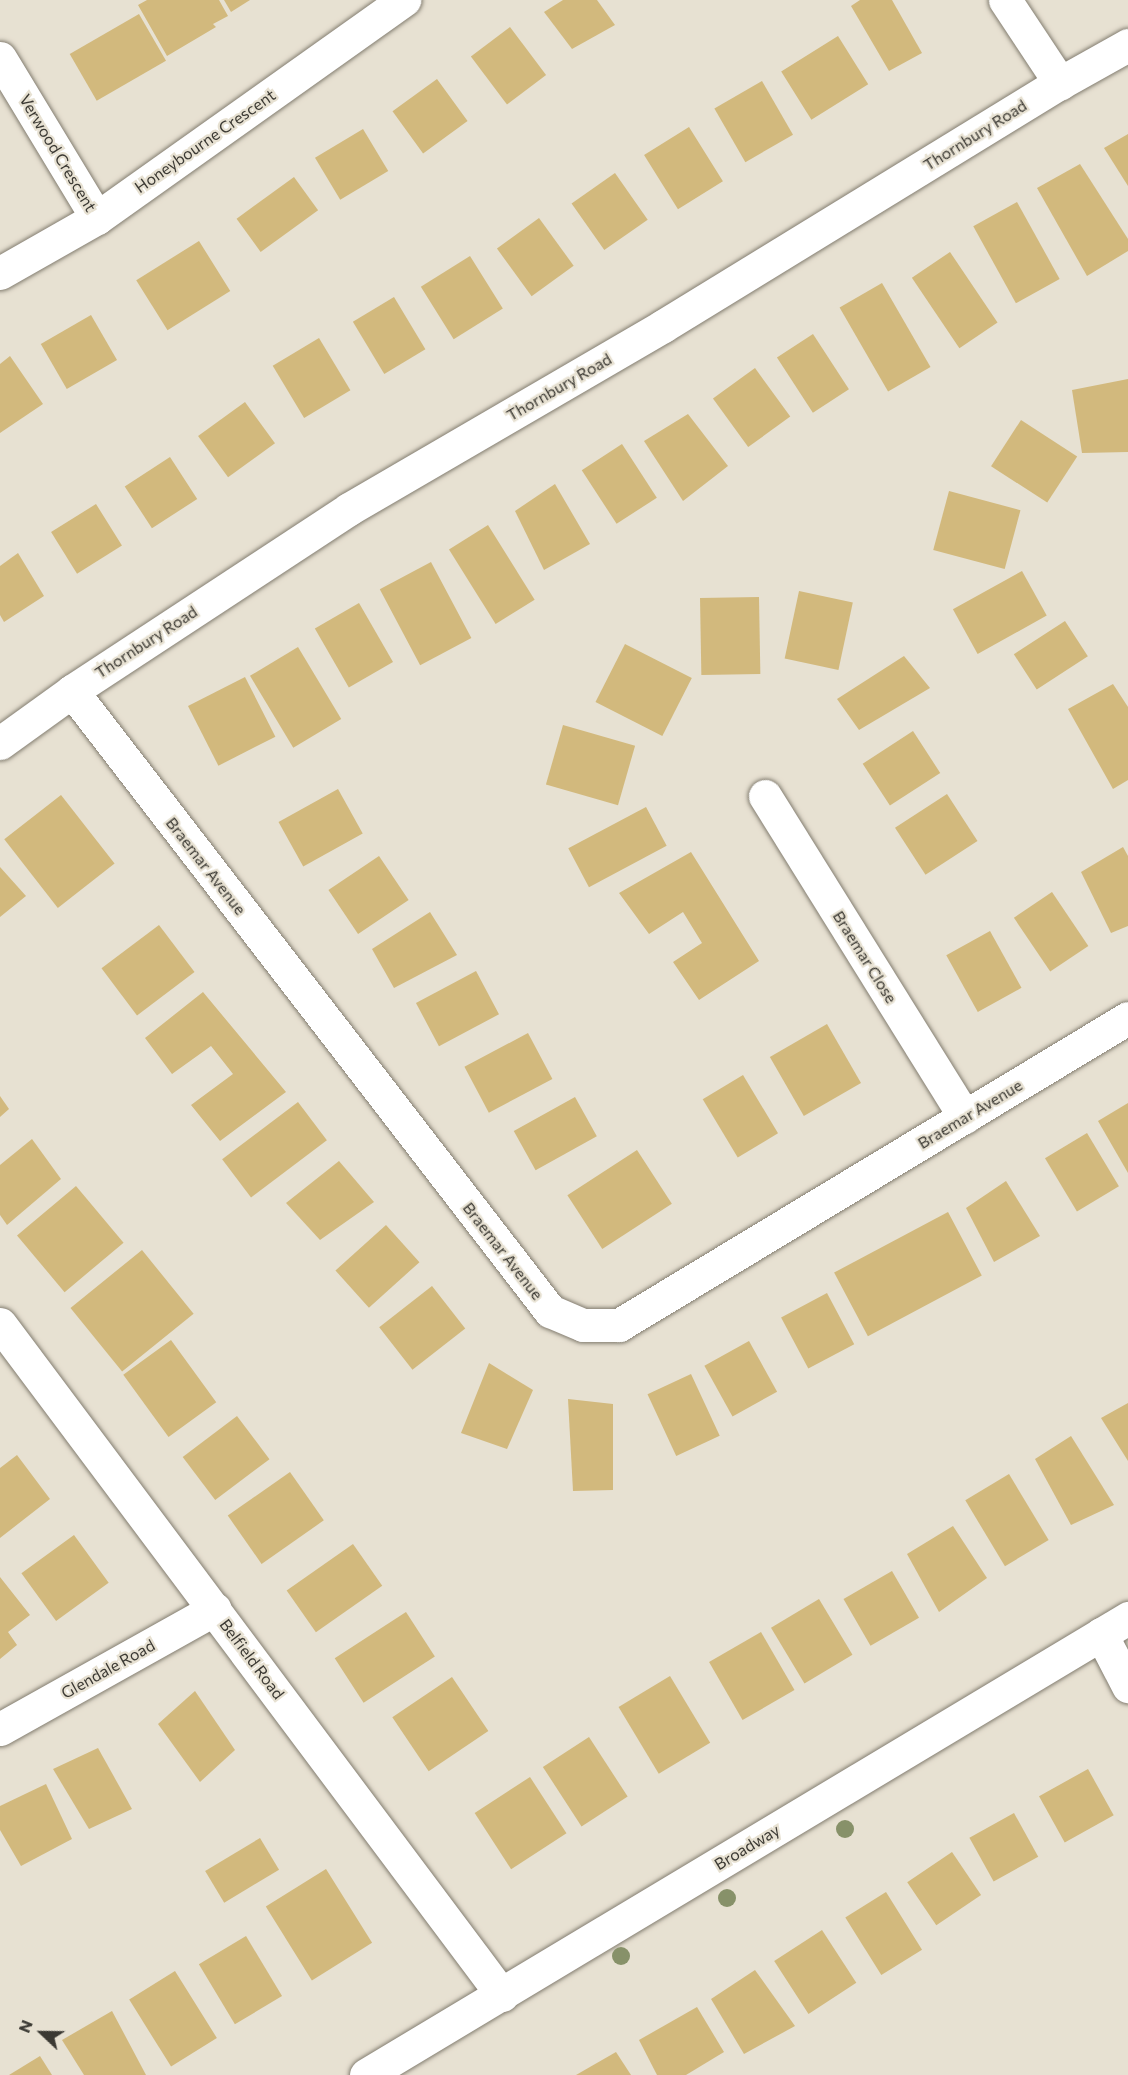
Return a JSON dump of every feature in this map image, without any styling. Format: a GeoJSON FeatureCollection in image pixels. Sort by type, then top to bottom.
{"type":"FeatureCollection","features":[{"type":"Feature","properties":{"kind":"street","name":"Honeybourne Crescent"},"geometry":{"type":"LineString","coordinates":[[0,273],[97,218],[404,0]]}},
{"type":"Feature","properties":{"kind":"street"},"geometry":{"type":"LineString","coordinates":[[1005,0],[1060,83]]}},
{"type":"Feature","properties":{"kind":"street","name":"Thornbury Road"},"geometry":{"type":"LineString","coordinates":[[0,743],[72,691],[349,509],[663,327],[1060,83],[1128,45]]}},
{"type":"Feature","properties":{"kind":"street","name":"Verwood Crescent"},"geometry":{"type":"LineString","coordinates":[[0,58],[97,218]]}},
{"type":"Feature","properties":{"kind":"street","name":"Braemar Avenue"},"geometry":{"type":"LineString","coordinates":[[72,691],[550,1311],[583,1325],[619,1325],[1128,1018]]}},
{"type":"Feature","properties":{"kind":"street","name":"Braemar Close"},"geometry":{"type":"LineString","coordinates":[[765,796],[965,1118]]}},
{"type":"Feature","properties":{"kind":"street","name":"Belfield Road"},"geometry":{"type":"LineString","coordinates":[[0,1324],[502,1995]]}},
{"type":"Feature","properties":{"kind":"street","name":"Glendale Road"},"geometry":{"type":"LineString","coordinates":[[0,1730],[215,1609]]}},
{"type":"Feature","properties":{"kind":"street"},"geometry":{"type":"LineString","coordinates":[[1115,1626],[1128,1686]]}},
{"type":"Feature","properties":{"kind":"street","name":"Broadway"},"geometry":{"type":"LineString","coordinates":[[366,2075],[1115,1626]]}},
{"type":"Feature","properties":{"kind":"building"},"geometry":{"type":"Polygon","coordinates":[[[147,0],[219,0],[228,16],[213,24],[216,27],[167,56],[138,5],[147,0]]]}},
{"type":"Feature","properties":{"kind":"building"},"geometry":{"type":"Polygon","coordinates":[[[224,0],[250,0],[231,12],[224,0]]]}},
{"type":"Feature","properties":{"kind":"building"},"geometry":{"type":"Polygon","coordinates":[[[563,0],[597,0],[615,25],[572,49],[544,12],[563,0]]]}},
{"type":"Feature","properties":{"kind":"building"},"geometry":{"type":"Polygon","coordinates":[[[860,0],[892,0],[922,53],[889,71],[851,6],[860,0]]]}},
{"type":"Feature","properties":{"kind":"building"},"geometry":{"type":"Polygon","coordinates":[[[139,14],[166,61],[97,101],[70,54],[139,14]]]}},
{"type":"Feature","properties":{"kind":"building"},"geometry":{"type":"Polygon","coordinates":[[[510,27],[546,75],[507,104],[471,56],[510,27]]]}},
{"type":"Feature","properties":{"kind":"building"},"geometry":{"type":"Polygon","coordinates":[[[838,36],[868,84],[811,120],[781,72],[838,36]]]}},
{"type":"Feature","properties":{"kind":"building"},"geometry":{"type":"Polygon","coordinates":[[[437,79],[468,121],[423,153],[393,111],[437,79]]]}},
{"type":"Feature","properties":{"kind":"building"},"geometry":{"type":"Polygon","coordinates":[[[762,81],[793,135],[745,162],[714,108],[762,81]]]}},
{"type":"Feature","properties":{"kind":"building"},"geometry":{"type":"Polygon","coordinates":[[[689,127],[723,181],[678,209],[644,155],[689,127]]]}},
{"type":"Feature","properties":{"kind":"building"},"geometry":{"type":"Polygon","coordinates":[[[363,129],[388,171],[340,200],[315,158],[363,129]]]}},
{"type":"Feature","properties":{"kind":"building"},"geometry":{"type":"Polygon","coordinates":[[[1128,134],[1128,186],[1104,148],[1128,134]]]}},
{"type":"Feature","properties":{"kind":"building"},"geometry":{"type":"Polygon","coordinates":[[[1080,164],[1128,239],[1128,251],[1087,276],[1037,188],[1080,164]]]}},
{"type":"Feature","properties":{"kind":"building"},"geometry":{"type":"Polygon","coordinates":[[[615,173],[648,220],[604,250],[572,203],[615,173]]]}},
{"type":"Feature","properties":{"kind":"building"},"geometry":{"type":"Polygon","coordinates":[[[294,177],[318,210],[261,252],[237,219],[294,177]]]}},
{"type":"Feature","properties":{"kind":"building"},"geometry":{"type":"Polygon","coordinates":[[[1017,202],[1060,279],[1016,303],[973,226],[1017,202]]]}},
{"type":"Feature","properties":{"kind":"building"},"geometry":{"type":"Polygon","coordinates":[[[539,218],[574,266],[532,296],[497,249],[539,218]]]}},
{"type":"Feature","properties":{"kind":"building"},"geometry":{"type":"Polygon","coordinates":[[[199,241],[230,291],[168,330],[136,280],[199,241]]]}},
{"type":"Feature","properties":{"kind":"building"},"geometry":{"type":"Polygon","coordinates":[[[950,252],[998,322],[959,348],[912,278],[950,252]]]}},
{"type":"Feature","properties":{"kind":"building"},"geometry":{"type":"Polygon","coordinates":[[[470,256],[503,309],[454,339],[421,287],[470,256]]]}},
{"type":"Feature","properties":{"kind":"building"},"geometry":{"type":"Polygon","coordinates":[[[882,283],[930,367],[888,392],[840,308],[882,283]]]}},
{"type":"Feature","properties":{"kind":"building"},"geometry":{"type":"Polygon","coordinates":[[[394,297],[425,349],[384,374],[353,322],[394,297]]]}},
{"type":"Feature","properties":{"kind":"building"},"geometry":{"type":"Polygon","coordinates":[[[91,315],[117,360],[67,389],[41,344],[91,315]]]}},
{"type":"Feature","properties":{"kind":"building"},"geometry":{"type":"Polygon","coordinates":[[[813,334],[849,389],[813,413],[777,357],[813,334]]]}},
{"type":"Feature","properties":{"kind":"building"},"geometry":{"type":"Polygon","coordinates":[[[319,338],[350,390],[304,418],[273,366],[319,338]]]}},
{"type":"Feature","properties":{"kind":"building"},"geometry":{"type":"Polygon","coordinates":[[[10,356],[43,404],[0,433],[0,364],[10,356]]]}},
{"type":"Feature","properties":{"kind":"building"},"geometry":{"type":"Polygon","coordinates":[[[755,368],[790,417],[748,447],[713,399],[755,368]]]}},
{"type":"Feature","properties":{"kind":"building"},"geometry":{"type":"Polygon","coordinates":[[[1128,379],[1128,452],[1082,453],[1072,390],[1128,379]]]}},
{"type":"Feature","properties":{"kind":"building"},"geometry":{"type":"Polygon","coordinates":[[[245,402],[275,443],[228,477],[198,436],[245,402]]]}},
{"type":"Feature","properties":{"kind":"building"},"geometry":{"type":"Polygon","coordinates":[[[688,414],[728,466],[683,501],[644,441],[688,414]]]}},
{"type":"Feature","properties":{"kind":"building"},"geometry":{"type":"Polygon","coordinates":[[[1021,420],[1077,456],[1047,503],[991,466],[1021,420]]]}},
{"type":"Feature","properties":{"kind":"building"},"geometry":{"type":"Polygon","coordinates":[[[622,444],[657,498],[617,524],[582,470],[622,444]]]}},
{"type":"Feature","properties":{"kind":"building"},"geometry":{"type":"Polygon","coordinates":[[[170,457],[197,499],[152,528],[125,486],[170,457]]]}},
{"type":"Feature","properties":{"kind":"building"},"geometry":{"type":"Polygon","coordinates":[[[555,484],[590,544],[544,570],[515,511],[555,484]]]}},
{"type":"Feature","properties":{"kind":"building"},"geometry":{"type":"Polygon","coordinates":[[[949,491],[1020,510],[1005,569],[933,550],[949,491]]]}},
{"type":"Feature","properties":{"kind":"building"},"geometry":{"type":"Polygon","coordinates":[[[96,504],[122,546],[77,574],[51,532],[96,504]]]}},
{"type":"Feature","properties":{"kind":"building"},"geometry":{"type":"Polygon","coordinates":[[[488,525],[535,600],[496,624],[449,549],[488,525]]]}},
{"type":"Feature","properties":{"kind":"building"},"geometry":{"type":"Polygon","coordinates":[[[18,553],[44,596],[4,622],[0,615],[0,566],[18,553]]]}},
{"type":"Feature","properties":{"kind":"building"},"geometry":{"type":"Polygon","coordinates":[[[431,562],[471,638],[420,665],[380,589],[431,562]]]}},
{"type":"Feature","properties":{"kind":"building"},"geometry":{"type":"Polygon","coordinates":[[[1022,571],[1047,616],[978,654],[953,609],[1022,571]]]}},
{"type":"Feature","properties":{"kind":"building"},"geometry":{"type":"Polygon","coordinates":[[[799,591],[853,602],[838,670],[785,658],[799,591]]]}},
{"type":"Feature","properties":{"kind":"building"},"geometry":{"type":"Polygon","coordinates":[[[759,597],[760,674],[701,675],[700,598],[759,597]]]}},
{"type":"Feature","properties":{"kind":"building"},"geometry":{"type":"Polygon","coordinates":[[[359,603],[393,662],[349,687],[315,628],[359,603]]]}},
{"type":"Feature","properties":{"kind":"building"},"geometry":{"type":"Polygon","coordinates":[[[1065,621],[1088,656],[1037,689],[1014,654],[1065,621]]]}},
{"type":"Feature","properties":{"kind":"building"},"geometry":{"type":"Polygon","coordinates":[[[625,644],[692,678],[662,736],[595,702],[625,644]]]}},
{"type":"Feature","properties":{"kind":"building"},"geometry":{"type":"Polygon","coordinates":[[[298,647],[341,719],[293,748],[250,676],[298,647]]]}},
{"type":"Feature","properties":{"kind":"building"},"geometry":{"type":"Polygon","coordinates":[[[904,656],[930,688],[859,730],[837,699],[904,656]]]}},
{"type":"Feature","properties":{"kind":"building"},"geometry":{"type":"Polygon","coordinates":[[[245,677],[275,737],[218,766],[188,706],[245,677]]]}},
{"type":"Feature","properties":{"kind":"building"},"geometry":{"type":"Polygon","coordinates":[[[1113,684],[1128,707],[1128,780],[1113,789],[1068,709],[1113,684]]]}},
{"type":"Feature","properties":{"kind":"building"},"geometry":{"type":"Polygon","coordinates":[[[563,725],[635,746],[618,805],[546,785],[563,725]]]}},
{"type":"Feature","properties":{"kind":"building"},"geometry":{"type":"Polygon","coordinates":[[[913,731],[940,773],[890,806],[863,764],[913,731]]]}},
{"type":"Feature","properties":{"kind":"building"},"geometry":{"type":"Polygon","coordinates":[[[338,789],[363,834],[303,867],[279,822],[338,789]]]}},
{"type":"Feature","properties":{"kind":"building"},"geometry":{"type":"Polygon","coordinates":[[[947,794],[977,841],[926,875],[895,828],[947,794]]]}},
{"type":"Feature","properties":{"kind":"building"},"geometry":{"type":"Polygon","coordinates":[[[61,795],[115,864],[58,908],[4,839],[61,795]]]}},
{"type":"Feature","properties":{"kind":"building"},"geometry":{"type":"Polygon","coordinates":[[[646,807],[667,846],[589,887],[568,848],[646,807]]]}},
{"type":"Feature","properties":{"kind":"building"},"geometry":{"type":"Polygon","coordinates":[[[1123,847],[1128,856],[1128,926],[1111,933],[1081,872],[1123,847]]]}},
{"type":"Feature","properties":{"kind":"building"},"geometry":{"type":"Polygon","coordinates":[[[691,852],[759,961],[699,1000],[673,962],[702,943],[683,912],[649,934],[619,893],[691,852]]]}},
{"type":"Feature","properties":{"kind":"building"},"geometry":{"type":"Polygon","coordinates":[[[379,856],[409,900],[358,934],[328,890],[379,856]]]}},
{"type":"Feature","properties":{"kind":"building"},"geometry":{"type":"Polygon","coordinates":[[[0,867],[26,896],[0,917],[0,867]]]}},
{"type":"Feature","properties":{"kind":"building"},"geometry":{"type":"Polygon","coordinates":[[[1052,892],[1088,946],[1050,972],[1014,918],[1052,892]]]}},
{"type":"Feature","properties":{"kind":"building"},"geometry":{"type":"Polygon","coordinates":[[[430,912],[457,955],[394,988],[372,949],[430,912]]]}},
{"type":"Feature","properties":{"kind":"building"},"geometry":{"type":"Polygon","coordinates":[[[159,925],[195,972],[137,1015],[101,968],[159,925]]]}},
{"type":"Feature","properties":{"kind":"building"},"geometry":{"type":"Polygon","coordinates":[[[990,931],[1022,988],[978,1012],[946,955],[990,931]]]}},
{"type":"Feature","properties":{"kind":"building"},"geometry":{"type":"Polygon","coordinates":[[[476,971],[499,1014],[439,1046],[416,1003],[476,971]]]}},
{"type":"Feature","properties":{"kind":"building"},"geometry":{"type":"Polygon","coordinates":[[[203,992],[286,1092],[220,1141],[191,1105],[233,1074],[211,1046],[172,1074],[145,1038],[203,992]]]}},
{"type":"Feature","properties":{"kind":"building"},"geometry":{"type":"Polygon","coordinates":[[[827,1024],[861,1083],[804,1116],[770,1057],[827,1024]]]}},
{"type":"Feature","properties":{"kind":"building"},"geometry":{"type":"Polygon","coordinates":[[[528,1033],[552,1079],[489,1113],[464,1067],[528,1033]]]}},
{"type":"Feature","properties":{"kind":"building"},"geometry":{"type":"Polygon","coordinates":[[[743,1075],[778,1133],[738,1157],[703,1099],[743,1075]]]}},
{"type":"Feature","properties":{"kind":"building"},"geometry":{"type":"Polygon","coordinates":[[[0,1096],[9,1109],[0,1117],[0,1096]]]}},
{"type":"Feature","properties":{"kind":"building"},"geometry":{"type":"Polygon","coordinates":[[[575,1097],[597,1136],[536,1170],[514,1131],[575,1097]]]}},
{"type":"Feature","properties":{"kind":"building"},"geometry":{"type":"Polygon","coordinates":[[[298,1102],[327,1140],[251,1198],[222,1159],[298,1102]]]}},
{"type":"Feature","properties":{"kind":"building"},"geometry":{"type":"Polygon","coordinates":[[[1128,1103],[1128,1173],[1098,1121],[1128,1103]]]}},
{"type":"Feature","properties":{"kind":"building"},"geometry":{"type":"Polygon","coordinates":[[[1087,1133],[1119,1186],[1077,1211],[1045,1158],[1087,1133]]]}},
{"type":"Feature","properties":{"kind":"building"},"geometry":{"type":"Polygon","coordinates":[[[32,1139],[61,1179],[7,1225],[0,1215],[0,1165],[32,1139]]]}},
{"type":"Feature","properties":{"kind":"building"},"geometry":{"type":"Polygon","coordinates":[[[637,1150],[672,1204],[602,1249],[567,1195],[637,1150]]]}},
{"type":"Feature","properties":{"kind":"building"},"geometry":{"type":"Polygon","coordinates":[[[339,1161],[374,1202],[320,1240],[286,1203],[339,1161]]]}},
{"type":"Feature","properties":{"kind":"building"},"geometry":{"type":"Polygon","coordinates":[[[1006,1181],[1040,1236],[994,1262],[966,1208],[1006,1181]]]}},
{"type":"Feature","properties":{"kind":"building"},"geometry":{"type":"Polygon","coordinates":[[[76,1186],[124,1243],[65,1292],[17,1235],[76,1186]]]}},
{"type":"Feature","properties":{"kind":"building"},"geometry":{"type":"Polygon","coordinates":[[[948,1212],[982,1276],[868,1336],[834,1273],[948,1212]]]}},
{"type":"Feature","properties":{"kind":"building"},"geometry":{"type":"Polygon","coordinates":[[[386,1225],[419,1262],[369,1308],[335,1271],[386,1225]]]}},
{"type":"Feature","properties":{"kind":"building"},"geometry":{"type":"Polygon","coordinates":[[[142,1250],[194,1314],[122,1372],[71,1308],[142,1250]]]}},
{"type":"Feature","properties":{"kind":"building"},"geometry":{"type":"Polygon","coordinates":[[[432,1286],[465,1329],[412,1370],[379,1327],[432,1286]]]}},
{"type":"Feature","properties":{"kind":"building"},"geometry":{"type":"Polygon","coordinates":[[[827,1293],[854,1344],[808,1369],[781,1317],[827,1293]]]}},
{"type":"Feature","properties":{"kind":"building"},"geometry":{"type":"Polygon","coordinates":[[[171,1340],[216,1402],[169,1437],[123,1375],[171,1340]]]}},
{"type":"Feature","properties":{"kind":"building"},"geometry":{"type":"Polygon","coordinates":[[[749,1341],[777,1392],[733,1416],[704,1366],[749,1341]]]}},
{"type":"Feature","properties":{"kind":"building"},"geometry":{"type":"Polygon","coordinates":[[[489,1363],[533,1390],[507,1449],[461,1433],[489,1363]]]}},
{"type":"Feature","properties":{"kind":"building"},"geometry":{"type":"Polygon","coordinates":[[[691,1374],[720,1436],[676,1456],[647,1394],[691,1374]]]}},
{"type":"Feature","properties":{"kind":"building"},"geometry":{"type":"Polygon","coordinates":[[[568,1399],[613,1404],[613,1490],[573,1491],[568,1399]]]}},
{"type":"Feature","properties":{"kind":"building"},"geometry":{"type":"Polygon","coordinates":[[[1128,1403],[1128,1461],[1101,1418],[1128,1403]]]}},
{"type":"Feature","properties":{"kind":"building"},"geometry":{"type":"Polygon","coordinates":[[[237,1416],[269,1459],[215,1500],[183,1457],[237,1416]]]}},
{"type":"Feature","properties":{"kind":"building"},"geometry":{"type":"Polygon","coordinates":[[[1071,1436],[1114,1505],[1071,1525],[1035,1459],[1071,1436]]]}},
{"type":"Feature","properties":{"kind":"building"},"geometry":{"type":"Polygon","coordinates":[[[17,1455],[50,1499],[0,1538],[0,1468],[17,1455]]]}},
{"type":"Feature","properties":{"kind":"building"},"geometry":{"type":"Polygon","coordinates":[[[290,1472],[324,1520],[262,1564],[228,1516],[290,1472]]]}},
{"type":"Feature","properties":{"kind":"building"},"geometry":{"type":"Polygon","coordinates":[[[1009,1474],[1049,1540],[1005,1566],[965,1500],[1009,1474]]]}},
{"type":"Feature","properties":{"kind":"building"},"geometry":{"type":"Polygon","coordinates":[[[953,1526],[987,1578],[939,1612],[907,1554],[953,1526]]]}},
{"type":"Feature","properties":{"kind":"building"},"geometry":{"type":"Polygon","coordinates":[[[74,1535],[109,1583],[56,1621],[21,1573],[74,1535]]]}},
{"type":"Feature","properties":{"kind":"building"},"geometry":{"type":"Polygon","coordinates":[[[353,1544],[382,1586],[316,1632],[287,1590],[353,1544]]]}},
{"type":"Feature","properties":{"kind":"building"},"geometry":{"type":"Polygon","coordinates":[[[892,1571],[919,1618],[871,1646],[844,1599],[892,1571]]]}},
{"type":"Feature","properties":{"kind":"building"},"geometry":{"type":"Polygon","coordinates":[[[0,1577],[30,1615],[8,1632],[17,1645],[0,1659],[0,1577]]]}},
{"type":"Feature","properties":{"kind":"building"},"geometry":{"type":"Polygon","coordinates":[[[819,1599],[852,1655],[804,1684],[771,1628],[819,1599]]]}},
{"type":"Feature","properties":{"kind":"building"},"geometry":{"type":"Polygon","coordinates":[[[406,1612],[435,1656],[364,1703],[335,1658],[406,1612]]]}},
{"type":"Feature","properties":{"kind":"building"},"geometry":{"type":"Polygon","coordinates":[[[761,1632],[795,1690],[743,1720],[709,1662],[761,1632]]]}},
{"type":"Feature","properties":{"kind":"building"},"geometry":{"type":"Polygon","coordinates":[[[670,1676],[710,1743],[659,1774],[619,1707],[670,1676]]]}},
{"type":"Feature","properties":{"kind":"building"},"geometry":{"type":"Polygon","coordinates":[[[452,1677],[488,1731],[429,1771],[392,1717],[452,1677]]]}},
{"type":"Feature","properties":{"kind":"building"},"geometry":{"type":"Polygon","coordinates":[[[195,1691],[235,1750],[200,1782],[158,1724],[195,1691]]]}},
{"type":"Feature","properties":{"kind":"building"},"geometry":{"type":"Polygon","coordinates":[[[589,1737],[628,1797],[582,1827],[543,1767],[589,1737]]]}},
{"type":"Feature","properties":{"kind":"building"},"geometry":{"type":"Polygon","coordinates":[[[98,1748],[132,1809],[89,1829],[53,1769],[98,1748]]]}},
{"type":"Feature","properties":{"kind":"building"},"geometry":{"type":"Polygon","coordinates":[[[1088,1769],[1114,1815],[1065,1843],[1039,1796],[1088,1769]]]}},
{"type":"Feature","properties":{"kind":"building"},"geometry":{"type":"Polygon","coordinates":[[[530,1777],[566,1833],[511,1869],[475,1813],[530,1777]]]}},
{"type":"Feature","properties":{"kind":"building"},"geometry":{"type":"Polygon","coordinates":[[[46,1784],[72,1839],[21,1866],[0,1830],[0,1806],[46,1784]]]}},
{"type":"Feature","properties":{"kind":"building"},"geometry":{"type":"Polygon","coordinates":[[[1014,1813],[1038,1857],[994,1881],[969,1838],[1014,1813]]]}},
{"type":"Feature","properties":{"kind":"building"},"geometry":{"type":"Polygon","coordinates":[[[260,1838],[279,1870],[224,1903],[205,1871],[260,1838]]]}},
{"type":"Feature","properties":{"kind":"building"},"geometry":{"type":"Polygon","coordinates":[[[952,1852],[981,1895],[936,1925],[907,1882],[952,1852]]]}},
{"type":"Feature","properties":{"kind":"building"},"geometry":{"type":"Polygon","coordinates":[[[326,1869],[372,1943],[312,1980],[266,1907],[326,1869]]]}},
{"type":"Feature","properties":{"kind":"building"},"geometry":{"type":"Polygon","coordinates":[[[886,1892],[922,1950],[881,1975],[845,1917],[886,1892]]]}},
{"type":"Feature","properties":{"kind":"building"},"geometry":{"type":"Polygon","coordinates":[[[822,1930],[856,1983],[809,2014],[774,1961],[822,1930]]]}},
{"type":"Feature","properties":{"kind":"building"},"geometry":{"type":"Polygon","coordinates":[[[246,1936],[282,1996],[235,2024],[199,1964],[246,1936]]]}},
{"type":"Feature","properties":{"kind":"building"},"geometry":{"type":"Polygon","coordinates":[[[755,1970],[795,2026],[744,2054],[711,1999],[755,1970]]]}},
{"type":"Feature","properties":{"kind":"building"},"geometry":{"type":"Polygon","coordinates":[[[175,1971],[217,2038],[171,2067],[129,2000],[175,1971]]]}},
{"type":"Feature","properties":{"kind":"building"},"geometry":{"type":"Polygon","coordinates":[[[697,2007],[724,2052],[686,2075],[657,2075],[639,2040],[697,2007]]]}},
{"type":"Feature","properties":{"kind":"building"},"geometry":{"type":"Polygon","coordinates":[[[112,2011],[146,2075],[84,2075],[62,2040],[112,2011]]]}},
{"type":"Feature","properties":{"kind":"building"},"geometry":{"type":"Polygon","coordinates":[[[616,2052],[631,2075],[576,2075],[616,2052]]]}},
{"type":"Feature","properties":{"kind":"building"},"geometry":{"type":"Polygon","coordinates":[[[40,2056],[52,2075],[9,2075],[40,2056]]]}}]}
